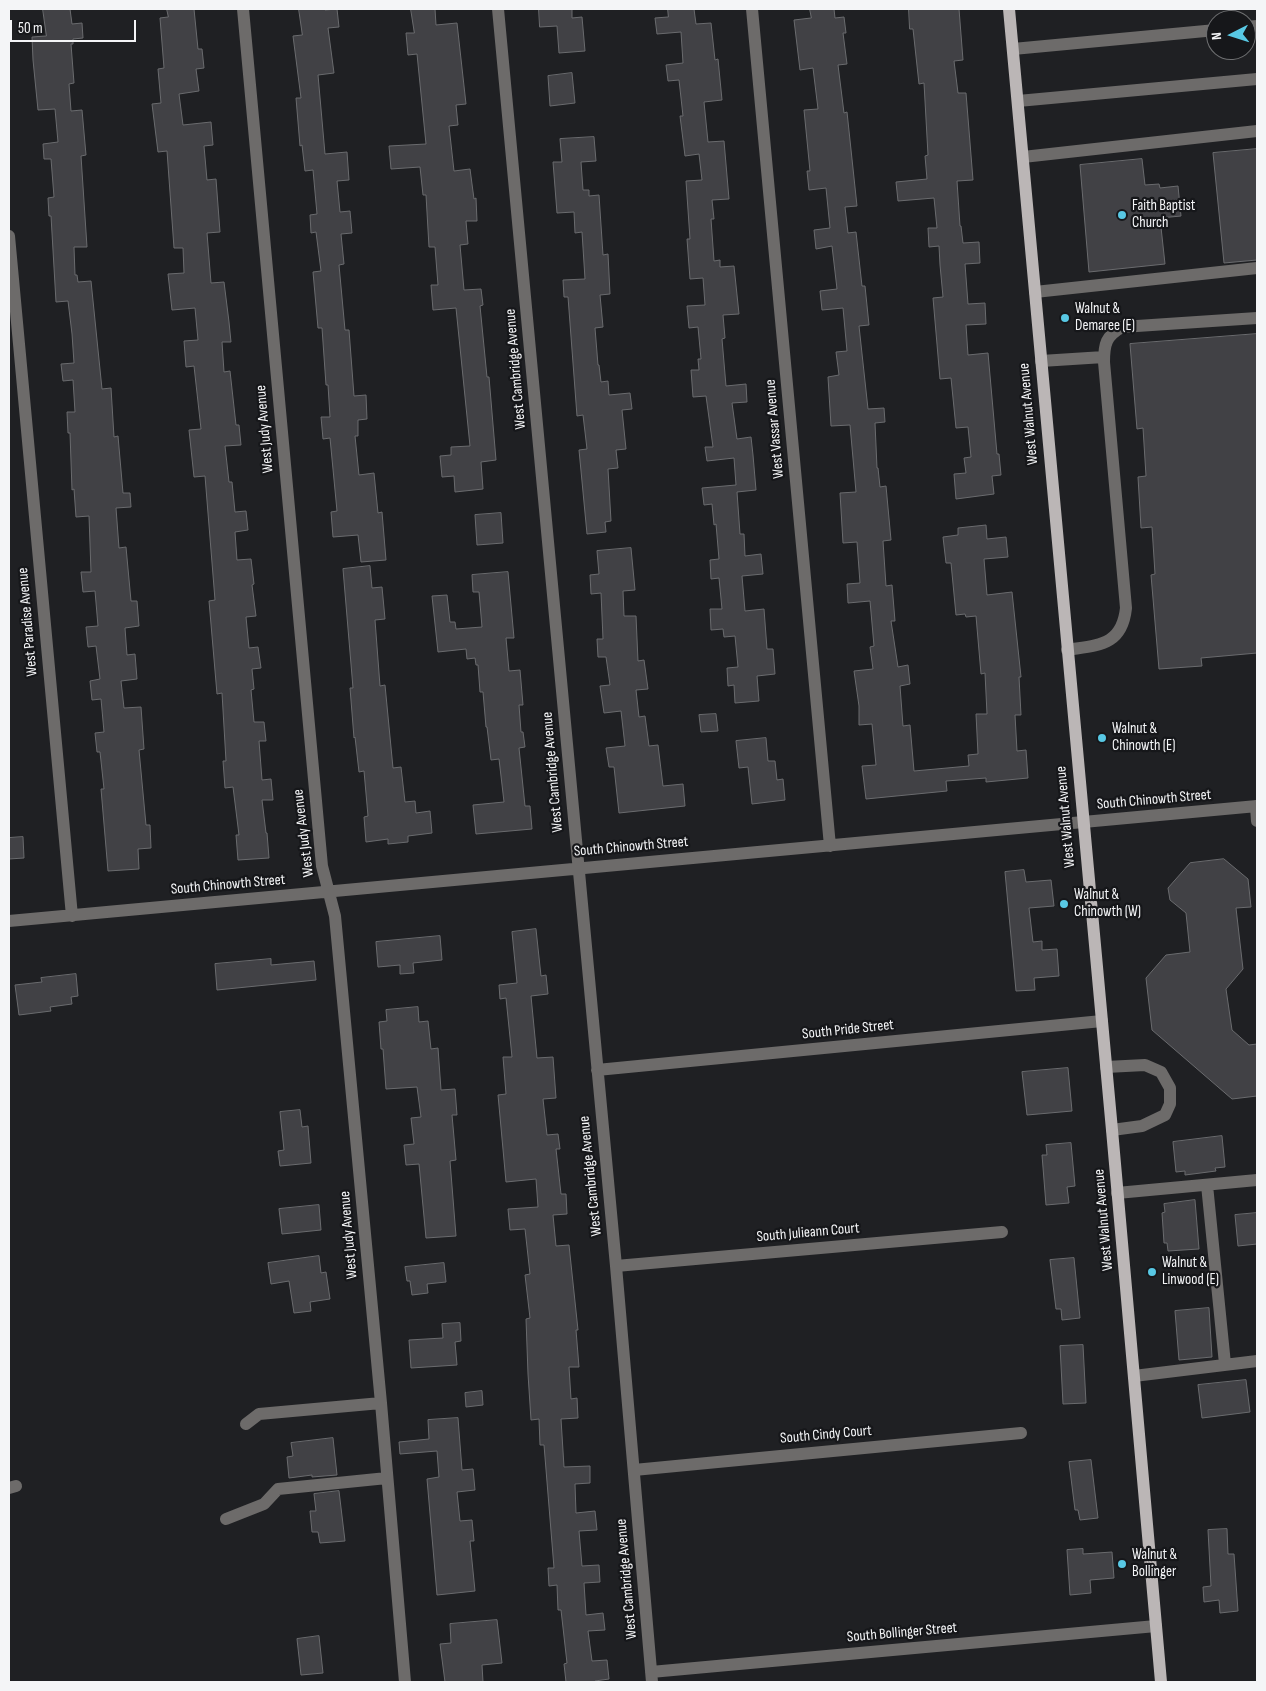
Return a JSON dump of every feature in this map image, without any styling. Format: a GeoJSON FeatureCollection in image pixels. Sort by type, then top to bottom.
{"type":"FeatureCollection","features":[{"type":"Feature","properties":{"kind":"main road","name":"West Walnut Avenue"},"geometry":{"type":"LineString","coordinates":[[1009,9],[1118,1193],[1160,1682]]}},
{"type":"Feature","properties":{"kind":"street","name":"West Judy Avenue"},"geometry":{"type":"LineString","coordinates":[[243,9],[322,866],[335,916],[405,1682]]}},
{"type":"Feature","properties":{"kind":"street","name":"West Cambridge Avenue"},"geometry":{"type":"LineString","coordinates":[[498,9],[616,1266],[651,1677]]}},
{"type":"Feature","properties":{"kind":"street","name":"West Vassar Avenue"},"geometry":{"type":"LineString","coordinates":[[752,9],[830,846]]}},
{"type":"Feature","properties":{"kind":"street"},"geometry":{"type":"LineString","coordinates":[[1013,49],[1206,31]]}},
{"type":"Feature","properties":{"kind":"street"},"geometry":{"type":"LineString","coordinates":[[1018,101],[1257,79]]}},
{"type":"Feature","properties":{"kind":"street"},"geometry":{"type":"LineString","coordinates":[[1023,157],[1257,131]]}},
{"type":"Feature","properties":{"kind":"street","name":"West Paradise Avenue"},"geometry":{"type":"LineString","coordinates":[[9,236],[72,916]]}},
{"type":"Feature","properties":{"kind":"street"},"geometry":{"type":"LineString","coordinates":[[1035,292],[1257,268]]}},
{"type":"Feature","properties":{"kind":"street"},"geometry":{"type":"LineString","coordinates":[[1067,650],[1092,646],[1110,640],[1120,631],[1124,622],[1126,608],[1104,357],[1106,341],[1112,332],[1122,327],[1257,318]]}},
{"type":"Feature","properties":{"kind":"street"},"geometry":{"type":"LineString","coordinates":[[1041,361],[1104,357]]}},
{"type":"Feature","properties":{"kind":"street","name":"South Chinowth Street"},"geometry":{"type":"LineString","coordinates":[[9,921],[1256,806]]}},
{"type":"Feature","properties":{"kind":"street"},"geometry":{"type":"LineString","coordinates":[[1256,806],[1257,821]]}},
{"type":"Feature","properties":{"kind":"street","name":"South Pride Street"},"geometry":{"type":"LineString","coordinates":[[597,1070],[1102,1022]]}},
{"type":"Feature","properties":{"kind":"street"},"geometry":{"type":"LineString","coordinates":[[1106,1067],[1144,1065],[1162,1072],[1170,1088],[1170,1104],[1165,1115],[1142,1126],[1112,1130]]}},
{"type":"Feature","properties":{"kind":"street"},"geometry":{"type":"LineString","coordinates":[[1118,1193],[1257,1180]]}},
{"type":"Feature","properties":{"kind":"street"},"geometry":{"type":"LineString","coordinates":[[1207,1185],[1225,1364]]}},
{"type":"Feature","properties":{"kind":"street","name":"South Julieann Court"},"geometry":{"type":"LineString","coordinates":[[616,1266],[1002,1232]]}},
{"type":"Feature","properties":{"kind":"street"},"geometry":{"type":"LineString","coordinates":[[1134,1376],[1257,1361]]}},
{"type":"Feature","properties":{"kind":"street"},"geometry":{"type":"LineString","coordinates":[[246,1424],[259,1414],[381,1403]]}},
{"type":"Feature","properties":{"kind":"street","name":"South Cindy Court"},"geometry":{"type":"LineString","coordinates":[[634,1470],[1020,1433]]}},
{"type":"Feature","properties":{"kind":"street"},"geometry":{"type":"LineString","coordinates":[[226,1519],[264,1504],[278,1489],[387,1478]]}},
{"type":"Feature","properties":{"kind":"street","name":"South Bollinger Street"},"geometry":{"type":"LineString","coordinates":[[651,1677],[1156,1626]]}},
{"type":"Feature","properties":{"kind":"building"},"geometry":{"type":"Polygon","coordinates":[[[43,9],[70,9],[72,24],[82,23],[83,38],[73,39],[73,44],[71,44],[74,83],[69,84],[71,111],[82,110],[86,155],[81,156],[87,247],[74,247],[75,275],[77,275],[78,282],[91,281],[102,389],[111,388],[114,437],[118,436],[123,493],[130,493],[131,507],[116,508],[119,548],[126,547],[131,601],[137,601],[139,626],[125,628],[127,655],[135,654],[137,679],[121,681],[124,708],[141,707],[144,749],[139,750],[146,825],[150,825],[151,848],[138,849],[139,869],[108,871],[101,789],[104,789],[100,752],[97,752],[95,733],[104,732],[101,699],[92,700],[90,681],[100,679],[96,646],[88,647],[86,627],[98,626],[95,591],[83,592],[81,572],[91,572],[89,516],[76,517],[74,489],[72,490],[70,433],[68,433],[67,412],[75,412],[73,380],[63,381],[61,364],[74,363],[72,334],[68,301],[56,302],[51,216],[49,216],[48,198],[54,197],[51,159],[44,159],[43,144],[58,142],[55,109],[38,110],[33,60],[32,37],[46,36],[43,9]]]}},
{"type":"Feature","properties":{"kind":"building"},"geometry":{"type":"Polygon","coordinates":[[[167,9],[194,9],[198,49],[202,49],[204,68],[196,69],[199,91],[179,94],[183,125],[211,122],[213,145],[204,146],[207,180],[216,179],[220,232],[207,233],[211,283],[224,282],[231,342],[222,342],[224,372],[230,371],[236,425],[239,425],[241,445],[225,446],[229,482],[232,482],[235,512],[246,511],[248,530],[235,532],[237,560],[251,559],[254,584],[252,585],[256,616],[246,617],[249,648],[258,647],[261,668],[252,669],[254,689],[251,690],[254,722],[264,722],[266,741],[259,741],[262,780],[271,779],[273,800],[262,800],[269,858],[238,860],[236,835],[239,835],[233,787],[225,788],[223,761],[226,761],[222,693],[217,694],[209,601],[215,600],[205,476],[194,477],[189,430],[201,429],[194,366],[186,367],[184,341],[198,340],[195,308],[172,310],[168,274],[184,273],[183,248],[174,248],[167,151],[158,152],[152,104],[161,103],[158,69],[164,68],[160,18],[168,17],[167,9]]]}},
{"type":"Feature","properties":{"kind":"building"},"geometry":{"type":"Polygon","coordinates":[[[299,9],[337,9],[339,27],[328,28],[334,73],[318,75],[325,154],[347,152],[349,180],[337,181],[340,212],[350,211],[352,233],[341,234],[344,264],[339,265],[345,330],[349,330],[354,396],[366,395],[367,419],[358,420],[358,436],[355,436],[359,475],[374,473],[378,513],[382,512],[386,560],[361,562],[358,535],[333,537],[331,512],[337,511],[330,438],[323,439],[321,417],[330,417],[328,385],[326,385],[322,328],[318,328],[313,272],[321,271],[316,232],[311,233],[310,215],[317,214],[313,170],[305,171],[302,145],[300,146],[296,98],[301,98],[293,36],[302,35],[299,9]]]}},
{"type":"Feature","properties":{"kind":"building"},"geometry":{"type":"Polygon","coordinates":[[[411,9],[435,9],[436,25],[457,23],[466,104],[456,105],[458,125],[449,126],[454,171],[470,169],[474,199],[476,198],[477,221],[466,221],[468,244],[460,245],[464,290],[481,289],[483,305],[480,306],[487,377],[489,377],[496,460],[481,462],[483,489],[455,492],[454,476],[442,477],[440,456],[451,455],[451,447],[470,446],[456,308],[433,310],[431,285],[438,285],[435,247],[429,247],[426,195],[423,195],[420,167],[391,169],[389,146],[426,144],[417,54],[408,55],[406,33],[414,33],[411,9]]]}},
{"type":"Feature","properties":{"kind":"building"},"geometry":{"type":"Polygon","coordinates":[[[539,9],[572,9],[572,18],[582,17],[585,51],[559,53],[557,26],[540,27],[539,9]]]}},
{"type":"Feature","properties":{"kind":"building"},"geometry":{"type":"Polygon","coordinates":[[[668,9],[694,9],[696,24],[711,23],[715,60],[718,59],[722,100],[704,102],[708,142],[724,141],[729,199],[712,200],[714,219],[711,219],[714,261],[720,260],[720,267],[734,266],[739,314],[723,315],[725,338],[722,339],[726,386],[746,384],[747,402],[732,403],[737,439],[751,437],[756,490],[737,492],[740,534],[744,534],[745,556],[761,554],[763,574],[742,576],[745,611],[764,609],[767,649],[773,649],[775,674],[757,676],[759,701],[735,703],[734,685],[728,686],[727,668],[738,667],[735,636],[724,637],[723,629],[711,630],[710,609],[722,609],[719,578],[711,579],[710,560],[719,559],[712,504],[704,505],[702,488],[736,485],[734,458],[707,461],[705,447],[713,447],[706,396],[693,397],[691,370],[699,370],[698,359],[701,359],[698,327],[689,328],[687,306],[705,305],[703,278],[690,279],[687,239],[690,239],[686,181],[702,180],[699,154],[685,156],[680,116],[683,116],[679,80],[668,81],[666,65],[683,63],[681,32],[657,34],[655,18],[668,17],[668,9]]]}},
{"type":"Feature","properties":{"kind":"building"},"geometry":{"type":"Polygon","coordinates":[[[810,9],[834,9],[835,18],[844,17],[846,33],[843,33],[847,64],[838,65],[844,113],[847,112],[857,206],[845,207],[848,233],[856,232],[862,286],[865,286],[869,325],[859,326],[868,409],[884,408],[885,422],[875,423],[877,468],[880,487],[886,486],[891,540],[883,541],[886,586],[892,585],[895,621],[891,621],[898,667],[908,665],[910,684],[900,686],[903,726],[910,725],[914,771],[969,766],[968,755],[978,754],[976,714],[987,714],[985,673],[981,674],[976,616],[956,615],[951,563],[946,563],[943,537],[958,535],[958,528],[986,525],[987,539],[1006,537],[1008,557],[984,559],[987,595],[1012,592],[1021,677],[1019,677],[1021,715],[1015,715],[1017,751],[1026,750],[1028,778],[986,782],[986,778],[946,781],[947,791],[866,799],[862,766],[876,765],[872,724],[859,725],[859,706],[854,671],[873,669],[870,647],[874,646],[870,601],[848,603],[847,584],[860,583],[857,542],[843,543],[840,493],[856,492],[850,425],[831,426],[828,377],[839,375],[836,352],[847,351],[843,308],[822,310],[820,291],[837,289],[832,246],[816,249],[814,230],[830,228],[826,188],[809,190],[807,171],[810,171],[804,110],[818,109],[813,68],[800,70],[794,20],[811,18],[810,9]]]}},
{"type":"Feature","properties":{"kind":"building"},"geometry":{"type":"Polygon","coordinates":[[[909,9],[959,9],[963,60],[954,61],[958,93],[966,93],[973,180],[957,181],[960,226],[963,243],[979,242],[980,263],[965,264],[968,304],[985,303],[986,324],[966,325],[968,355],[988,353],[997,454],[999,454],[1001,475],[992,476],[994,494],[956,499],[954,474],[966,473],[964,458],[971,457],[968,427],[956,428],[951,378],[940,379],[933,298],[943,297],[939,246],[929,247],[928,228],[937,228],[934,198],[898,201],[896,182],[927,179],[925,156],[928,155],[924,83],[919,84],[913,29],[910,29],[909,9]]]}},
{"type":"Feature","properties":{"kind":"building"},"geometry":{"type":"Polygon","coordinates":[[[572,73],[575,103],[550,106],[548,76],[572,73]]]}},
{"type":"Feature","properties":{"kind":"building"},"geometry":{"type":"Polygon","coordinates":[[[594,137],[596,161],[581,162],[583,190],[589,190],[589,196],[599,195],[603,255],[608,254],[610,294],[600,295],[603,327],[595,328],[598,365],[601,382],[608,381],[609,395],[630,393],[632,409],[622,410],[626,449],[616,450],[618,468],[608,469],[611,521],[605,522],[606,532],[587,534],[579,450],[587,449],[583,415],[577,416],[568,297],[564,297],[563,280],[585,279],[582,232],[575,233],[574,212],[557,213],[553,162],[562,162],[560,139],[594,137]]]}},
{"type":"Feature","properties":{"kind":"building"},"geometry":{"type":"Polygon","coordinates":[[[1257,149],[1257,260],[1224,263],[1213,153],[1257,149]]]}},
{"type":"Feature","properties":{"kind":"building","name":"Faith Baptist Church"},"geometry":{"type":"Polygon","coordinates":[[[1142,159],[1145,185],[1159,184],[1160,188],[1178,186],[1181,216],[1160,218],[1165,264],[1089,272],[1080,165],[1142,159]]]}},
{"type":"Feature","properties":{"kind":"building"},"geometry":{"type":"Polygon","coordinates":[[[1257,334],[1257,653],[1201,658],[1202,666],[1159,669],[1151,575],[1155,574],[1152,527],[1141,528],[1138,477],[1146,476],[1143,428],[1137,429],[1130,344],[1257,334]]]}},
{"type":"Feature","properties":{"kind":"building"},"geometry":{"type":"Polygon","coordinates":[[[501,513],[503,543],[477,545],[475,515],[501,513]]]}},
{"type":"Feature","properties":{"kind":"building"},"geometry":{"type":"Polygon","coordinates":[[[631,548],[635,590],[623,591],[624,616],[636,616],[638,661],[644,660],[648,689],[636,690],[639,717],[645,716],[649,746],[658,745],[663,786],[683,784],[685,806],[619,813],[614,767],[609,767],[606,748],[625,746],[621,711],[604,713],[600,686],[610,685],[606,657],[598,657],[597,639],[603,639],[601,593],[591,594],[590,575],[599,574],[597,551],[631,548]]]}},
{"type":"Feature","properties":{"kind":"building"},"geometry":{"type":"Polygon","coordinates":[[[370,566],[372,588],[382,587],[385,619],[375,620],[380,686],[385,685],[393,768],[401,767],[405,802],[415,801],[416,813],[430,811],[432,833],[408,836],[408,842],[388,844],[388,839],[366,842],[364,817],[368,816],[364,771],[359,772],[354,738],[350,688],[353,688],[343,569],[370,566]]]}},
{"type":"Feature","properties":{"kind":"building"},"geometry":{"type":"Polygon","coordinates":[[[508,572],[514,638],[506,638],[509,671],[520,670],[523,705],[519,705],[521,732],[523,732],[525,747],[519,748],[525,806],[530,806],[532,829],[476,834],[473,805],[504,802],[499,759],[491,760],[483,692],[480,692],[478,665],[476,665],[475,658],[467,659],[466,649],[438,652],[432,596],[447,595],[450,622],[455,622],[456,629],[482,627],[479,592],[473,592],[472,575],[508,572]]]}},
{"type":"Feature","properties":{"kind":"building"},"geometry":{"type":"Polygon","coordinates":[[[716,714],[718,731],[701,732],[699,715],[716,714]]]}},
{"type":"Feature","properties":{"kind":"building"},"geometry":{"type":"Polygon","coordinates":[[[766,738],[768,761],[775,761],[777,780],[783,779],[785,800],[752,804],[748,767],[739,768],[736,741],[766,738]]]}},
{"type":"Feature","properties":{"kind":"building"},"geometry":{"type":"Polygon","coordinates":[[[23,837],[24,858],[9,859],[9,838],[23,837]]]}},
{"type":"Feature","properties":{"kind":"building"},"geometry":{"type":"Polygon","coordinates":[[[1224,859],[1248,879],[1251,907],[1236,908],[1243,969],[1226,989],[1232,1030],[1249,1045],[1257,1044],[1257,1096],[1232,1099],[1152,1030],[1146,978],[1166,955],[1190,952],[1186,913],[1170,900],[1168,888],[1190,863],[1224,859]]]}},
{"type":"Feature","properties":{"kind":"building"},"geometry":{"type":"Polygon","coordinates":[[[1024,870],[1026,882],[1051,880],[1054,906],[1029,908],[1033,942],[1042,941],[1042,950],[1057,949],[1059,976],[1034,978],[1035,990],[1016,991],[1005,872],[1024,870]]]}},
{"type":"Feature","properties":{"kind":"building"},"geometry":{"type":"Polygon","coordinates":[[[536,929],[541,976],[546,975],[548,994],[531,996],[537,1058],[553,1057],[556,1098],[543,1099],[547,1135],[558,1134],[560,1149],[556,1149],[561,1194],[566,1194],[567,1214],[553,1215],[556,1246],[569,1245],[578,1330],[576,1330],[579,1367],[569,1367],[571,1399],[577,1398],[578,1418],[561,1419],[564,1467],[590,1466],[590,1483],[575,1484],[576,1513],[595,1511],[597,1530],[579,1531],[582,1566],[599,1565],[600,1582],[584,1583],[586,1615],[603,1613],[605,1630],[588,1631],[592,1661],[607,1660],[609,1679],[595,1682],[566,1682],[564,1664],[567,1663],[561,1610],[558,1610],[557,1585],[549,1586],[548,1568],[554,1568],[544,1445],[540,1445],[539,1419],[531,1420],[528,1374],[526,1319],[530,1318],[525,1275],[530,1274],[525,1229],[510,1230],[508,1209],[538,1207],[536,1179],[506,1182],[498,1095],[506,1094],[503,1057],[512,1057],[506,998],[500,999],[499,985],[517,983],[512,932],[536,929]]]}},
{"type":"Feature","properties":{"kind":"building"},"geometry":{"type":"Polygon","coordinates":[[[440,936],[442,960],[413,963],[414,973],[400,974],[400,965],[378,967],[376,942],[440,936]]]}},
{"type":"Feature","properties":{"kind":"building"},"geometry":{"type":"Polygon","coordinates":[[[271,959],[271,965],[314,961],[316,980],[217,990],[215,964],[271,959]]]}},
{"type":"Feature","properties":{"kind":"building"},"geometry":{"type":"Polygon","coordinates":[[[76,974],[78,996],[71,997],[72,1004],[50,1007],[51,1011],[19,1015],[15,985],[42,982],[41,978],[76,974]]]}},
{"type":"Feature","properties":{"kind":"building"},"geometry":{"type":"Polygon","coordinates":[[[418,1007],[419,1022],[428,1021],[431,1049],[438,1048],[441,1090],[455,1089],[457,1115],[452,1115],[456,1160],[450,1161],[456,1236],[426,1238],[419,1164],[406,1165],[404,1145],[414,1144],[411,1118],[421,1117],[417,1087],[386,1089],[379,1022],[387,1021],[386,1010],[418,1007]]]}},
{"type":"Feature","properties":{"kind":"building"},"geometry":{"type":"Polygon","coordinates":[[[1068,1068],[1072,1111],[1027,1115],[1022,1072],[1068,1068]]]}},
{"type":"Feature","properties":{"kind":"building"},"geometry":{"type":"Polygon","coordinates":[[[300,1110],[302,1127],[308,1126],[311,1163],[280,1166],[278,1151],[284,1150],[280,1112],[300,1110]]]}},
{"type":"Feature","properties":{"kind":"building"},"geometry":{"type":"Polygon","coordinates":[[[1222,1136],[1225,1167],[1215,1168],[1216,1171],[1185,1175],[1185,1171],[1176,1172],[1173,1142],[1222,1136]]]}},
{"type":"Feature","properties":{"kind":"building"},"geometry":{"type":"Polygon","coordinates":[[[1071,1143],[1075,1186],[1067,1187],[1069,1203],[1046,1205],[1042,1155],[1047,1155],[1046,1145],[1071,1143]]]}},
{"type":"Feature","properties":{"kind":"building"},"geometry":{"type":"Polygon","coordinates":[[[1195,1200],[1199,1249],[1168,1251],[1167,1243],[1164,1243],[1162,1213],[1165,1212],[1164,1204],[1195,1200]]]}},
{"type":"Feature","properties":{"kind":"building"},"geometry":{"type":"Polygon","coordinates":[[[319,1205],[321,1230],[282,1234],[279,1209],[319,1205]]]}},
{"type":"Feature","properties":{"kind":"building"},"geometry":{"type":"Polygon","coordinates":[[[1257,1213],[1257,1244],[1238,1246],[1235,1215],[1257,1213]]]}},
{"type":"Feature","properties":{"kind":"building"},"geometry":{"type":"Polygon","coordinates":[[[319,1256],[321,1273],[326,1272],[330,1299],[310,1302],[311,1311],[294,1313],[289,1281],[271,1284],[268,1263],[319,1256]]]}},
{"type":"Feature","properties":{"kind":"building"},"geometry":{"type":"Polygon","coordinates":[[[1074,1258],[1080,1318],[1062,1320],[1061,1309],[1056,1309],[1050,1260],[1074,1258]]]}},
{"type":"Feature","properties":{"kind":"building"},"geometry":{"type":"Polygon","coordinates":[[[444,1263],[446,1282],[427,1284],[428,1293],[412,1295],[405,1267],[444,1263]]]}},
{"type":"Feature","properties":{"kind":"building"},"geometry":{"type":"Polygon","coordinates":[[[1209,1308],[1212,1357],[1179,1360],[1175,1311],[1209,1308]]]}},
{"type":"Feature","properties":{"kind":"building"},"geometry":{"type":"Polygon","coordinates":[[[460,1323],[461,1341],[455,1342],[457,1365],[411,1368],[409,1340],[443,1338],[442,1324],[460,1323]]]}},
{"type":"Feature","properties":{"kind":"building"},"geometry":{"type":"Polygon","coordinates":[[[1083,1345],[1086,1403],[1063,1404],[1060,1346],[1083,1345]]]}},
{"type":"Feature","properties":{"kind":"building"},"geometry":{"type":"Polygon","coordinates":[[[1246,1380],[1250,1412],[1202,1418],[1198,1385],[1246,1380]]]}},
{"type":"Feature","properties":{"kind":"building"},"geometry":{"type":"Polygon","coordinates":[[[482,1391],[483,1405],[466,1407],[465,1393],[482,1391]]]}},
{"type":"Feature","properties":{"kind":"building"},"geometry":{"type":"Polygon","coordinates":[[[458,1418],[462,1470],[473,1469],[475,1490],[457,1492],[460,1521],[472,1520],[474,1541],[470,1541],[475,1591],[437,1595],[427,1479],[439,1477],[437,1451],[400,1454],[399,1442],[429,1439],[428,1420],[458,1418]]]}},
{"type":"Feature","properties":{"kind":"building"},"geometry":{"type":"Polygon","coordinates":[[[333,1438],[337,1475],[312,1477],[312,1475],[289,1478],[287,1457],[293,1456],[291,1443],[333,1438]]]}},
{"type":"Feature","properties":{"kind":"building"},"geometry":{"type":"Polygon","coordinates":[[[1091,1460],[1098,1518],[1080,1520],[1078,1510],[1075,1510],[1069,1462],[1091,1460]]]}},
{"type":"Feature","properties":{"kind":"building"},"geometry":{"type":"Polygon","coordinates":[[[339,1491],[345,1541],[320,1543],[318,1532],[312,1532],[310,1511],[316,1511],[314,1494],[339,1491]]]}},
{"type":"Feature","properties":{"kind":"building"},"geometry":{"type":"Polygon","coordinates":[[[1227,1529],[1228,1554],[1234,1554],[1238,1611],[1220,1613],[1219,1600],[1204,1602],[1203,1587],[1211,1586],[1208,1530],[1227,1529]]]}},
{"type":"Feature","properties":{"kind":"building"},"geometry":{"type":"Polygon","coordinates":[[[1083,1549],[1083,1554],[1112,1552],[1114,1578],[1090,1580],[1091,1593],[1070,1595],[1067,1550],[1083,1549]]]}},
{"type":"Feature","properties":{"kind":"building"},"geometry":{"type":"Polygon","coordinates":[[[497,1620],[502,1663],[482,1665],[483,1682],[445,1682],[440,1644],[451,1643],[450,1624],[497,1620]]]}},
{"type":"Feature","properties":{"kind":"building"},"geometry":{"type":"Polygon","coordinates":[[[319,1636],[323,1673],[301,1675],[297,1639],[319,1636]]]}},
{"type":"Feature","properties":{"kind":"place","name":"Faith Baptist Church"},"geometry":{"type":"Point","coordinates":[1122,215]}},
{"type":"Feature","properties":{"kind":"place","name":"Walnut & Demaree (E)"},"geometry":{"type":"Point","coordinates":[1065,318]}},
{"type":"Feature","properties":{"kind":"place","name":"Walnut & Chinowth (E)"},"geometry":{"type":"Point","coordinates":[1102,738]}},
{"type":"Feature","properties":{"kind":"place","name":"Walnut & Chinowth (W)"},"geometry":{"type":"Point","coordinates":[1064,904]}},
{"type":"Feature","properties":{"kind":"place","name":"Walnut & Linwood (E)"},"geometry":{"type":"Point","coordinates":[1152,1272]}},
{"type":"Feature","properties":{"kind":"place","name":"Walnut & Bollinger"},"geometry":{"type":"Point","coordinates":[1122,1564]}}]}
